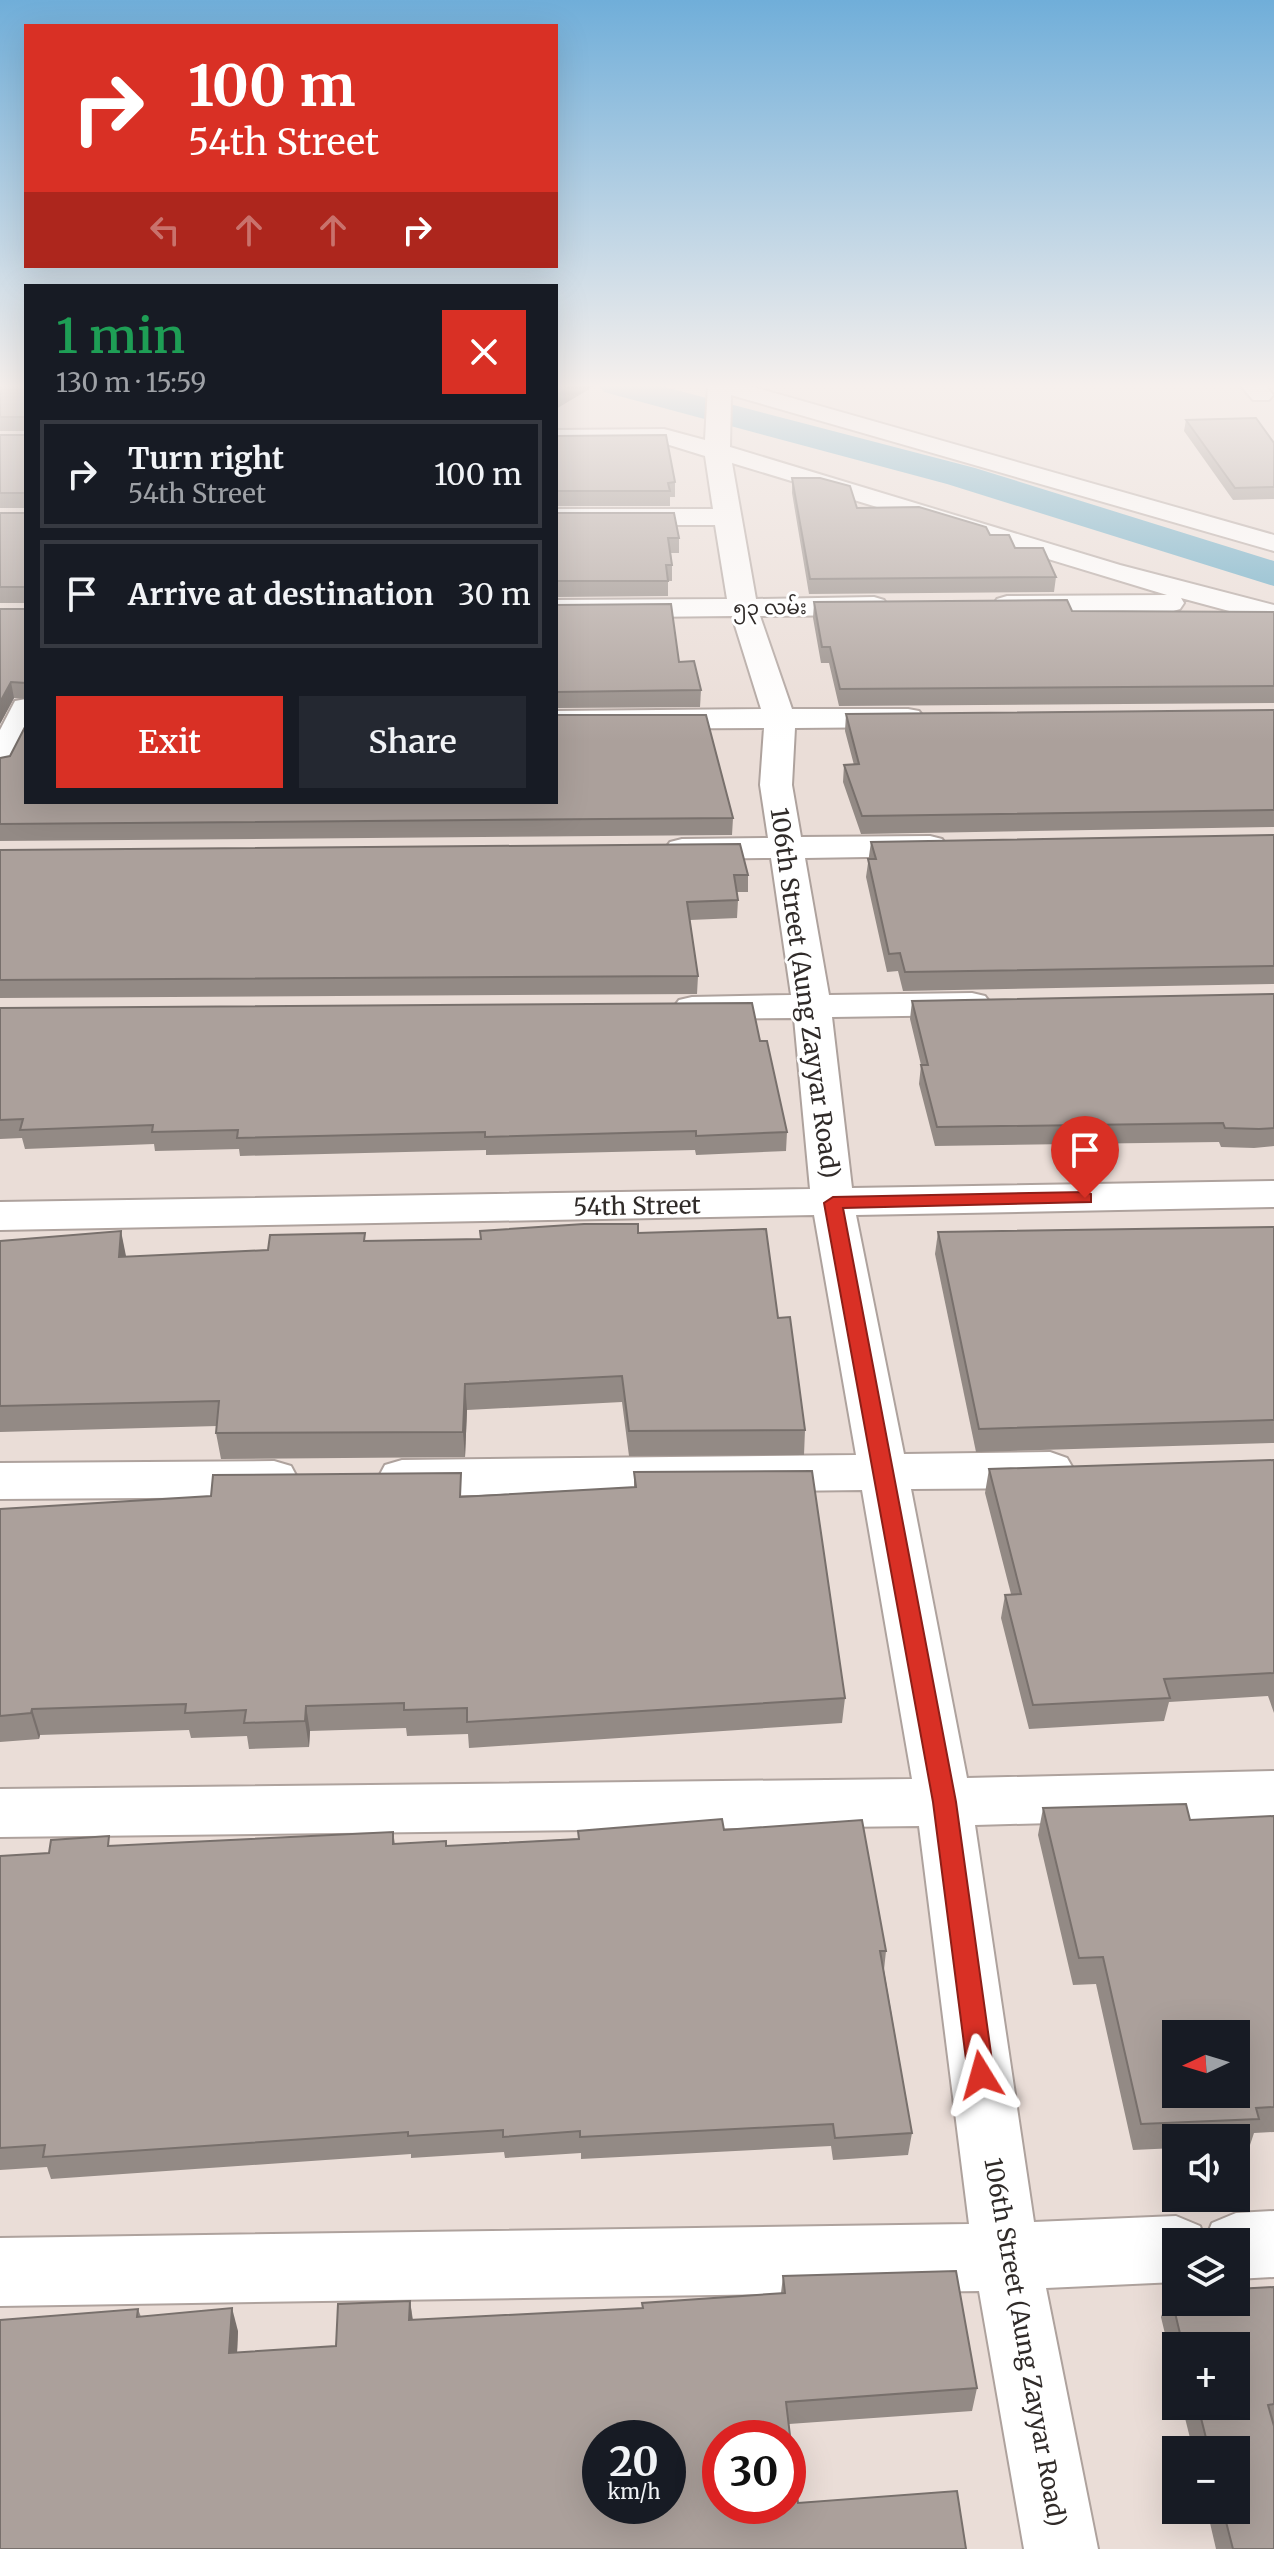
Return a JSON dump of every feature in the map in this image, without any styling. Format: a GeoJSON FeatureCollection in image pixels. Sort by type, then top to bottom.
{"type":"FeatureCollection","features":[{"type":"Feature","properties":{"kind":"street","name":"106th Street (Aung Zayyar Road)"},"geometry":{"type":"LineString","coordinates":[[725,504],[743,607],[780,719],[776,785],[812,1007],[833,1203],[944,1802],[1006,2257],[1061,2549]]}},
{"type":"Feature","properties":{"kind":"street"},"geometry":{"type":"LineString","coordinates":[[903,504],[1110,571],[1274,614]]}},
{"type":"Feature","properties":{"kind":"street"},"geometry":{"type":"LineString","coordinates":[[1134,504],[1274,543]]}},
{"type":"Feature","properties":{"kind":"street"},"geometry":{"type":"LineString","coordinates":[[558,517],[727,517]]}},
{"type":"Feature","properties":{"kind":"street"},"geometry":{"type":"LineString","coordinates":[[976,605],[1225,603]]}},
{"type":"Feature","properties":{"kind":"street","name":"၅၃ လမ်း"},"geometry":{"type":"LineString","coordinates":[[558,609],[899,606]]}},
{"type":"Feature","properties":{"kind":"street"},"geometry":{"type":"LineString","coordinates":[[558,720],[939,717]]}},
{"type":"Feature","properties":{"kind":"street"},"geometry":{"type":"LineString","coordinates":[[0,764],[18,721]]}},
{"type":"Feature","properties":{"kind":"street"},"geometry":{"type":"LineString","coordinates":[[645,849],[960,845]]}},
{"type":"Feature","properties":{"kind":"street"},"geometry":{"type":"LineString","coordinates":[[653,1008],[1003,1003]]}},
{"type":"Feature","properties":{"kind":"street","name":"54th Street"},"geometry":{"type":"LineString","coordinates":[[0,1216],[1274,1194]]}},
{"type":"Feature","properties":{"kind":"street"},"geometry":{"type":"LineString","coordinates":[[363,1479],[885,1475],[1087,1469]]}},
{"type":"Feature","properties":{"kind":"street"},"geometry":{"type":"LineString","coordinates":[[0,1481],[316,1479]]}},
{"type":"Feature","properties":{"kind":"street"},"geometry":{"type":"LineString","coordinates":[[0,1813],[944,1802],[1274,1794]]}},
{"type":"Feature","properties":{"kind":"street"},"geometry":{"type":"LineString","coordinates":[[1250,2245],[1274,2244]]}},
{"type":"Feature","properties":{"kind":"street"},"geometry":{"type":"LineString","coordinates":[[0,2272],[1006,2257],[1162,2250]]}},
{"type":"Feature","properties":{"kind":"building"},"geometry":{"type":"Polygon","coordinates":[[[797,504],[856,504],[857,508],[919,507],[986,527],[990,535],[1009,535],[1015,548],[1043,548],[1056,577],[810,579],[797,504]]]}},
{"type":"Feature","properties":{"kind":"building"},"geometry":{"type":"Polygon","coordinates":[[[0,513],[24,513],[24,587],[0,587],[0,513]]]}},
{"type":"Feature","properties":{"kind":"building"},"geometry":{"type":"Polygon","coordinates":[[[558,513],[674,513],[679,538],[668,538],[672,565],[666,565],[668,581],[558,581],[558,513]]]}},
{"type":"Feature","properties":{"kind":"building"},"geometry":{"type":"Polygon","coordinates":[[[1067,600],[1072,611],[1274,612],[1274,686],[840,689],[830,647],[822,647],[814,602],[1067,600]]]}},
{"type":"Feature","properties":{"kind":"building"},"geometry":{"type":"Polygon","coordinates":[[[671,604],[679,662],[694,661],[701,690],[558,692],[558,605],[671,604]]]}},
{"type":"Feature","properties":{"kind":"building"},"geometry":{"type":"Polygon","coordinates":[[[0,609],[24,609],[24,683],[11,682],[0,702],[0,609]]]}},
{"type":"Feature","properties":{"kind":"building"},"geometry":{"type":"Polygon","coordinates":[[[1274,710],[1274,810],[862,816],[844,765],[859,764],[846,714],[1274,710]]]}},
{"type":"Feature","properties":{"kind":"building"},"geometry":{"type":"Polygon","coordinates":[[[558,715],[706,715],[733,818],[0,824],[0,758],[10,756],[24,729],[24,804],[558,804],[558,715]]]}},
{"type":"Feature","properties":{"kind":"building"},"geometry":{"type":"Polygon","coordinates":[[[1274,835],[1274,966],[905,972],[900,953],[889,954],[868,859],[876,859],[871,842],[1274,835]]]}},
{"type":"Feature","properties":{"kind":"building"},"geometry":{"type":"Polygon","coordinates":[[[740,844],[748,875],[734,875],[738,900],[687,902],[698,976],[0,980],[0,850],[740,844]]]}},
{"type":"Feature","properties":{"kind":"building"},"geometry":{"type":"Polygon","coordinates":[[[1274,994],[1274,1128],[1225,1128],[1223,1123],[937,1127],[921,1065],[928,1065],[912,1001],[1274,994]]]}},
{"type":"Feature","properties":{"kind":"building"},"geometry":{"type":"Polygon","coordinates":[[[752,1003],[760,1041],[767,1041],[787,1132],[696,1136],[696,1131],[485,1137],[485,1132],[237,1138],[238,1130],[152,1132],[153,1125],[20,1130],[23,1119],[0,1120],[0,1008],[752,1003]]]}},
{"type":"Feature","properties":{"kind":"building"},"geometry":{"type":"Polygon","coordinates":[[[638,1224],[638,1233],[766,1229],[778,1318],[790,1317],[805,1430],[629,1431],[622,1376],[465,1384],[463,1432],[216,1433],[219,1401],[0,1406],[0,1241],[121,1231],[119,1257],[268,1250],[270,1235],[365,1233],[364,1241],[481,1239],[480,1231],[638,1224]]]}},
{"type":"Feature","properties":{"kind":"building"},"geometry":{"type":"Polygon","coordinates":[[[1274,1227],[1274,1420],[979,1429],[938,1232],[1274,1227]]]}},
{"type":"Feature","properties":{"kind":"building"},"geometry":{"type":"Polygon","coordinates":[[[1274,1460],[1274,1673],[1164,1679],[1170,1698],[1033,1705],[1005,1595],[1021,1594],[989,1469],[1274,1460]]]}},
{"type":"Feature","properties":{"kind":"building"},"geometry":{"type":"Polygon","coordinates":[[[812,1471],[845,1698],[467,1722],[467,1708],[404,1710],[404,1703],[306,1706],[305,1721],[244,1723],[246,1710],[185,1713],[186,1704],[32,1709],[31,1713],[0,1716],[0,1509],[211,1496],[213,1475],[461,1473],[460,1497],[636,1487],[634,1472],[812,1471]]]}},
{"type":"Feature","properties":{"kind":"building"},"geometry":{"type":"Polygon","coordinates":[[[1186,1804],[1190,1820],[1274,1816],[1274,2107],[1256,2108],[1259,2119],[1141,2124],[1103,1957],[1079,1958],[1043,1808],[1186,1804]]]}},
{"type":"Feature","properties":{"kind":"building"},"geometry":{"type":"Polygon","coordinates":[[[722,1819],[724,1830],[862,1820],[886,1951],[880,1951],[912,2133],[835,2138],[833,2124],[580,2137],[580,2131],[503,2137],[503,2130],[408,2136],[408,2132],[43,2157],[45,2145],[0,2148],[0,1856],[49,1853],[51,1840],[109,1836],[108,1846],[393,1832],[393,1844],[446,1841],[446,1846],[579,1839],[578,1831],[722,1819]]]}},
{"type":"Feature","properties":{"kind":"building"},"geometry":{"type":"Polygon","coordinates":[[[956,2271],[977,2388],[786,2402],[788,2420],[702,2420],[702,2524],[806,2524],[806,2502],[957,2491],[966,2549],[0,2549],[0,2320],[138,2309],[137,2317],[232,2308],[229,2353],[336,2346],[338,2304],[410,2301],[409,2320],[643,2308],[642,2303],[785,2293],[783,2276],[956,2271]]]}},
{"type":"Feature","properties":{"kind":"building"},"geometry":{"type":"Polygon","coordinates":[[[1274,2287],[1274,2404],[1268,2405],[1274,2426],[1274,2549],[1233,2549],[1227,2524],[1250,2524],[1250,2436],[1206,2436],[1202,2420],[1250,2420],[1250,2332],[1180,2332],[1176,2316],[1250,2316],[1250,2288],[1274,2287]]]}},
{"type":"Feature","properties":{"kind":"waterway"},"geometry":{"type":"LineString","coordinates":[[1050,504],[1274,574]]}},
{"type":"Feature","properties":{"kind":"route"},"geometry":{"type":"LineString","coordinates":[[981,2075],[944,1802],[833,1203],[1085,1198]]}}]}
